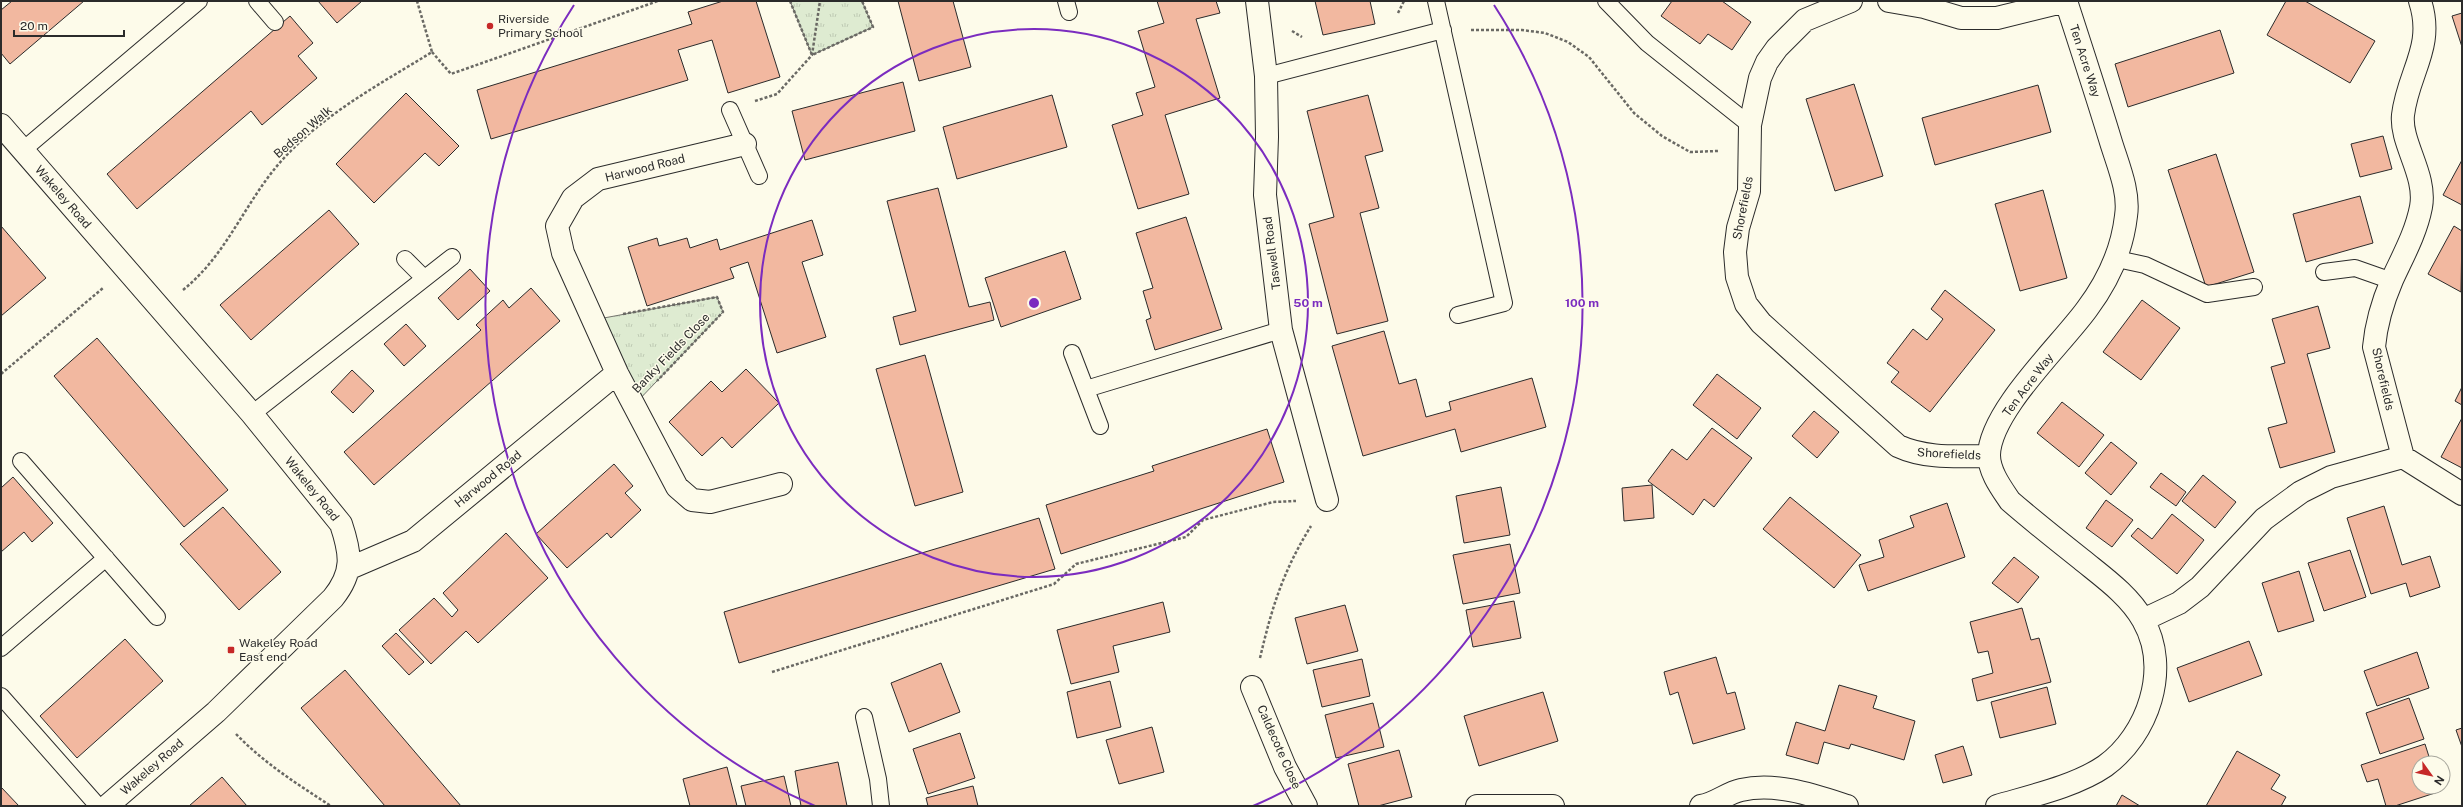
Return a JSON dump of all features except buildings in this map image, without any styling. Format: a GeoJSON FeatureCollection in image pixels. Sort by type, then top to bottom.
{"type":"FeatureCollection","features":[{"type":"Feature","properties":{"kind":"street","name":"Taswell Road"},"geometry":{"type":"LineString","coordinates":[[1257,1],[1266,76],[1267,137],[1265,195],[1281,330],[1327,500]]}},
{"type":"Feature","properties":{"kind":"street","name":"Shorefields"},"geometry":{"type":"LineString","coordinates":[[1851,1],[1805,20],[1777,48],[1767,62],[1760,78],[1750,125],[1751,150],[1749,190],[1738,228],[1735,252],[1737,277],[1746,304],[1781,343],[1898,446],[1910,451],[1929,455],[1989,456]]}},
{"type":"Feature","properties":{"kind":"street"},"geometry":{"type":"LineString","coordinates":[[1889,1],[1962,18],[1997,18],[2066,1]]}},
{"type":"Feature","properties":{"kind":"street","name":"Ten Acre Way"},"geometry":{"type":"LineString","coordinates":[[1997,806],[2085,777],[2105,766],[2133,737],[2142,723],[2155,684],[2152,646],[2143,620],[2115,586],[2010,502],[1998,484],[1989,456],[1992,438],[2020,392],[2087,309],[2104,285],[2117,259],[2127,214],[2123,181],[2066,1]]}},
{"type":"Feature","properties":{"kind":"street","name":"Shorefields"},"geometry":{"type":"LineString","coordinates":[[2403,457],[2374,347],[2376,330],[2392,281],[2408,249],[2422,205],[2419,177],[2404,131],[2403,117],[2426,38],[2425,16],[2420,1]]}},
{"type":"Feature","properties":{"kind":"street","name":"Wakeley Road"},"geometry":{"type":"LineString","coordinates":[[1,125],[252,414],[341,524],[348,546],[350,568],[343,586],[333,598],[216,712],[107,806]]}},
{"type":"Feature","properties":{"kind":"street","name":"Harwood Road"},"geometry":{"type":"LineString","coordinates":[[745,144],[598,179],[573,198],[557,226],[563,253],[617,374],[677,487],[692,500],[710,502],[781,484]]}},
{"type":"Feature","properties":{"kind":"street","name":"Harwood Road"},"geometry":{"type":"LineString","coordinates":[[350,568],[413,540],[617,374]]}},
{"type":"Feature","properties":{"kind":"street"},"geometry":{"type":"LineString","coordinates":[[2143,620],[2179,603],[2200,587],[2264,519],[2301,492],[2331,477],[2403,457],[2462,494]]}},
{"type":"Feature","properties":{"kind":"street","name":"Caldecote Close"},"geometry":{"type":"LineString","coordinates":[[1252,687],[1284,767],[1306,806]]}},
{"type":"Feature","properties":{"kind":"street"},"geometry":{"type":"LineString","coordinates":[[1700,806],[1739,790],[1764,786],[1792,790],[1847,806]]}},
{"type":"Feature","properties":{"kind":"street"},"geometry":{"type":"LineString","coordinates":[[1477,806],[1553,806]]}},
{"type":"Feature","properties":{"kind":"lane"},"geometry":{"type":"LineString","coordinates":[[23,150],[199,1]]}},
{"type":"Feature","properties":{"kind":"lane"},"geometry":{"type":"LineString","coordinates":[[257,1],[275,22]]}},
{"type":"Feature","properties":{"kind":"lane"},"geometry":{"type":"LineString","coordinates":[[1436,1],[1504,302],[1458,315]]}},
{"type":"Feature","properties":{"kind":"lane"},"geometry":{"type":"LineString","coordinates":[[1606,1],[1647,43],[1750,125]]}},
{"type":"Feature","properties":{"kind":"lane"},"geometry":{"type":"LineString","coordinates":[[1266,76],[1443,30]]}},
{"type":"Feature","properties":{"kind":"lane"},"geometry":{"type":"LineString","coordinates":[[730,110],[759,176]]}},
{"type":"Feature","properties":{"kind":"lane"},"geometry":{"type":"LineString","coordinates":[[252,414],[452,257]]}},
{"type":"Feature","properties":{"kind":"lane"},"geometry":{"type":"LineString","coordinates":[[405,259],[424,278]]}},
{"type":"Feature","properties":{"kind":"lane"},"geometry":{"type":"LineString","coordinates":[[2117,259],[2145,265],[2207,294],[2254,287]]}},
{"type":"Feature","properties":{"kind":"lane"},"geometry":{"type":"LineString","coordinates":[[2324,272],[2355,268],[2392,281]]}},
{"type":"Feature","properties":{"kind":"lane"},"geometry":{"type":"LineString","coordinates":[[1086,389],[1281,330]]}},
{"type":"Feature","properties":{"kind":"lane"},"geometry":{"type":"LineString","coordinates":[[1072,353],[1100,426]]}},
{"type":"Feature","properties":{"kind":"lane"},"geometry":{"type":"LineString","coordinates":[[21,461],[157,617]]}},
{"type":"Feature","properties":{"kind":"lane"},"geometry":{"type":"LineString","coordinates":[[1,648],[106,558]]}},
{"type":"Feature","properties":{"kind":"lane"},"geometry":{"type":"LineString","coordinates":[[1,696],[98,806]]}},
{"type":"Feature","properties":{"kind":"lane"},"geometry":{"type":"LineString","coordinates":[[864,716],[878,778],[881,806]]}},
{"type":"Feature","properties":{"kind":"path"},"geometry":{"type":"LineString","coordinates":[[417,1],[432,52],[451,74],[658,1]]}},
{"type":"Feature","properties":{"kind":"path"},"geometry":{"type":"LineString","coordinates":[[790,1],[812,55]]}},
{"type":"Feature","properties":{"kind":"path"},"geometry":{"type":"LineString","coordinates":[[812,55],[820,1]]}},
{"type":"Feature","properties":{"kind":"path"},"geometry":{"type":"LineString","coordinates":[[730,110],[777,94],[812,55],[873,28],[862,1]]}},
{"type":"Feature","properties":{"kind":"path"},"geometry":{"type":"LineString","coordinates":[[1443,30],[1522,30],[1545,34],[1568,42],[1589,56],[1634,113],[1662,136],[1690,152],[1751,150]]}},
{"type":"Feature","properties":{"kind":"path","name":"Bedson Walk"},"geometry":{"type":"LineString","coordinates":[[159,308],[194,281],[226,244],[252,203],[284,158],[321,125],[370,90],[432,52]]}},
{"type":"Feature","properties":{"kind":"path"},"geometry":{"type":"LineString","coordinates":[[1,374],[125,269]]}},
{"type":"Feature","properties":{"kind":"path","name":"Banky Fields Close"},"geometry":{"type":"LineString","coordinates":[[593,320],[717,297],[723,312],[634,405]]}},
{"type":"Feature","properties":{"kind":"path"},"geometry":{"type":"LineString","coordinates":[[772,672],[1054,584],[1076,564],[1186,537],[1203,520],[1273,502],[1327,500]]}},
{"type":"Feature","properties":{"kind":"path"},"geometry":{"type":"LineString","coordinates":[[1252,687],[1274,599],[1292,556],[1327,500]]}},
{"type":"Feature","properties":{"kind":"path"},"geometry":{"type":"LineString","coordinates":[[216,712],[265,761],[331,806]]}},
{"type":"Feature","properties":{"kind":"green space"},"geometry":{"type":"Polygon","coordinates":[[[790,1],[862,1],[873,27],[812,55],[790,1]]]}},
{"type":"Feature","properties":{"kind":"green space"},"geometry":{"type":"Polygon","coordinates":[[[717,297],[723,312],[634,405],[593,320],[717,297]]]}},
{"type":"Feature","properties":{"kind":"place","name":"Riverside Primary School"},"geometry":{"type":"Point","coordinates":[490,26]}},
{"type":"Feature","properties":{"kind":"place","name":"Wakeley Road East end"},"geometry":{"type":"Point","coordinates":[231,650]}}]}
